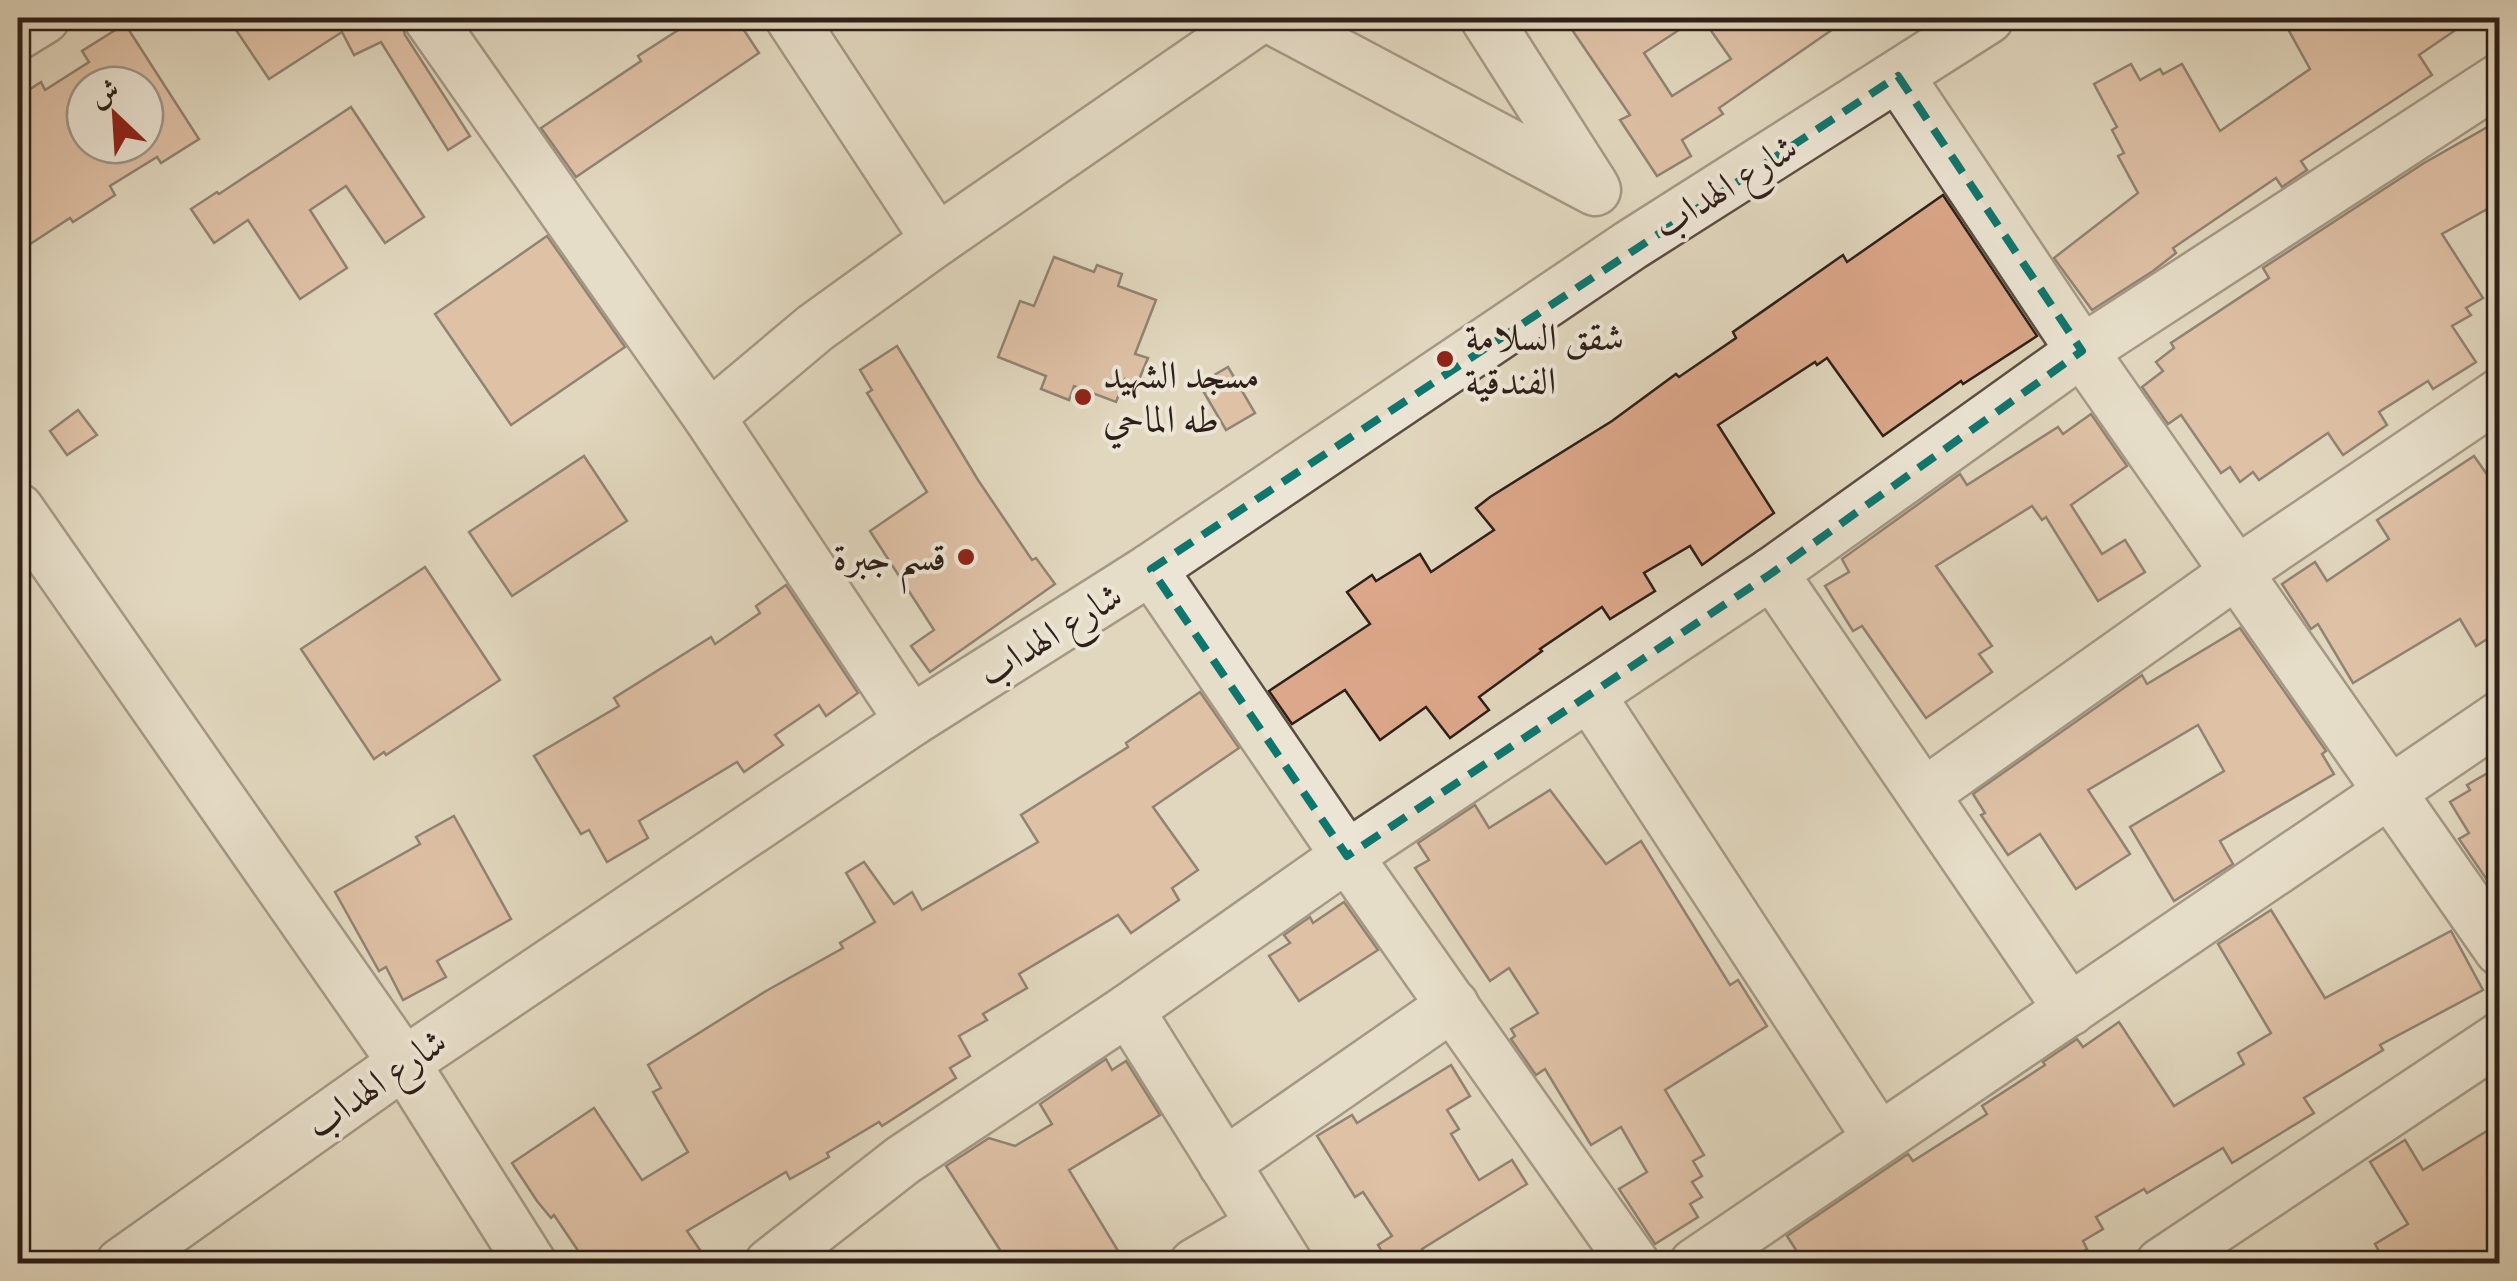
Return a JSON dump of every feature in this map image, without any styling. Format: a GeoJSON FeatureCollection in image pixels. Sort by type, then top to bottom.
{"type":"FeatureCollection","features":[{"type":"Feature","properties":{"kind":"street"},"geometry":{"type":"LineString","coordinates":[[18,34],[44,18]]}},
{"type":"Feature","properties":{"kind":"street"},"geometry":{"type":"LineString","coordinates":[[429,18],[709,416],[912,721]]}},
{"type":"Feature","properties":{"kind":"street"},"geometry":{"type":"LineString","coordinates":[[792,18],[937,240]]}},
{"type":"Feature","properties":{"kind":"street"},"geometry":{"type":"LineString","coordinates":[[709,416],[815,328],[1259,18]]}},
{"type":"Feature","properties":{"kind":"street"},"geometry":{"type":"LineString","coordinates":[[1271,18],[1596,190]]}},
{"type":"Feature","properties":{"kind":"street","name":"شارع الهداب"},"geometry":{"type":"LineString","coordinates":[[121,1264],[404,1062],[912,721],[1152,569],[1631,246],[1988,18]]}},
{"type":"Feature","properties":{"kind":"street"},"geometry":{"type":"LineString","coordinates":[[1495,21],[1631,246]]}},
{"type":"Feature","properties":{"kind":"street"},"geometry":{"type":"LineString","coordinates":[[1898,76],[2082,351],[2500,950]]}},
{"type":"Feature","properties":{"kind":"street"},"geometry":{"type":"LineString","coordinates":[[770,1264],[903,1160],[1128,1010],[1347,856],[1772,573],[2082,351],[2500,79]]}},
{"type":"Feature","properties":{"kind":"street"},"geometry":{"type":"LineString","coordinates":[[1924,794],[2237,572],[2500,394]]}},
{"type":"Feature","properties":{"kind":"street"},"geometry":{"type":"LineString","coordinates":[[18,508],[404,1062],[531,1264]]}},
{"type":"Feature","properties":{"kind":"street"},"geometry":{"type":"LineString","coordinates":[[1152,569],[1347,856],[1634,1264]]}},
{"type":"Feature","properties":{"kind":"street"},"geometry":{"type":"LineString","coordinates":[[1772,573],[2070,1010]]}},
{"type":"Feature","properties":{"kind":"street"},"geometry":{"type":"LineString","coordinates":[[1590,696],[1878,1137]]}},
{"type":"Feature","properties":{"kind":"street"},"geometry":{"type":"LineString","coordinates":[[1695,1264],[2500,716]]}},
{"type":"Feature","properties":{"kind":"street"},"geometry":{"type":"LineString","coordinates":[[1224,1164],[1453,1005]]}},
{"type":"Feature","properties":{"kind":"street"},"geometry":{"type":"LineString","coordinates":[[1128,1010],[1275,1244],[1196,1264]]}},
{"type":"Feature","properties":{"kind":"street"},"geometry":{"type":"LineString","coordinates":[[2161,1264],[2500,1038]]}},
{"type":"Feature","properties":{"kind":"highlighted area"},"geometry":{"type":"Polygon","coordinates":[[[1898,76],[2082,351],[1772,573],[1347,856],[1151,569],[1898,76]]]}},
{"type":"Feature","properties":{"kind":"building"},"geometry":{"type":"Polygon","coordinates":[[[228,18],[401,18],[405,35],[470,136],[448,150],[381,42],[354,55],[342,32],[269,79],[228,18]]]}},
{"type":"Feature","properties":{"kind":"building"},"geometry":{"type":"Polygon","coordinates":[[[697,18],[736,18],[759,53],[576,177],[541,128],[697,18]]]}},
{"type":"Feature","properties":{"kind":"building"},"geometry":{"type":"Polygon","coordinates":[[[1564,18],[1697,18],[1644,53],[1672,96],[1731,59],[1702,18],[1849,18],[1719,108],[1723,114],[1682,140],[1691,156],[1657,176],[1620,120],[1630,115],[1564,18]]]}},
{"type":"Feature","properties":{"kind":"building"},"geometry":{"type":"Polygon","coordinates":[[[2282,18],[2473,18],[2419,55],[2432,75],[2301,161],[2307,170],[2282,187],[2276,178],[2173,248],[2176,253],[2153,271],[2092,310],[2054,258],[2138,193],[2118,156],[2124,153],[2112,130],[2117,127],[2094,84],[2131,64],[2140,80],[2160,69],[2163,74],[2182,64],[2220,131],[2310,69],[2282,18]]]}},
{"type":"Feature","properties":{"kind":"building"},"geometry":{"type":"Polygon","coordinates":[[[125,24],[151,65],[84,65],[89,62],[82,51],[125,24]]]}},
{"type":"Feature","properties":{"kind":"building"},"geometry":{"type":"Polygon","coordinates":[[[65,77],[65,165],[144,165],[110,186],[115,195],[18,252],[18,97],[41,82],[45,90],[65,77]]]}},
{"type":"Feature","properties":{"kind":"building"},"geometry":{"type":"Polygon","coordinates":[[[165,86],[199,139],[165,160],[165,86]]]}},
{"type":"Feature","properties":{"kind":"building"},"geometry":{"type":"Polygon","coordinates":[[[351,107],[424,217],[385,243],[346,186],[310,210],[347,268],[300,299],[248,220],[214,243],[191,209],[351,107]]]}},
{"type":"Feature","properties":{"kind":"building"},"geometry":{"type":"Polygon","coordinates":[[[2500,120],[2500,202],[2442,234],[2483,298],[2466,308],[2471,315],[2452,326],[2476,362],[2433,389],[2428,381],[2379,412],[2387,425],[2343,455],[2328,433],[2259,480],[2253,472],[2240,482],[2230,467],[2221,473],[2181,415],[2168,424],[2142,387],[2163,371],[2156,362],[2174,348],[2171,343],[2269,278],[2263,268],[2424,163],[2500,120]]]}},
{"type":"Feature","properties":{"kind":"building"},"geometry":{"type":"Polygon","coordinates":[[[1943,195],[2037,336],[1963,384],[1961,381],[1883,436],[1827,358],[1718,425],[1774,513],[1702,565],[1690,546],[1644,573],[1655,591],[1610,619],[1602,607],[1540,649],[1479,697],[1489,710],[1450,738],[1426,707],[1380,740],[1345,690],[1292,724],[1269,691],[1370,624],[1347,592],[1372,575],[1376,581],[1420,554],[1431,572],[1494,530],[1476,508],[1490,497],[1736,338],[1733,332],[1843,255],[1847,262],[1943,195]]]}},
{"type":"Feature","properties":{"kind":"building"},"geometry":{"type":"Polygon","coordinates":[[[547,236],[625,347],[511,425],[435,314],[547,236]]]}},
{"type":"Feature","properties":{"kind":"building"},"geometry":{"type":"Polygon","coordinates":[[[1054,257],[1094,272],[1097,265],[1122,274],[1118,286],[1156,300],[1135,354],[1148,358],[1137,384],[1125,379],[1116,402],[1074,386],[1069,400],[1041,389],[1046,376],[998,357],[1020,301],[1034,306],[1054,257]]]}},
{"type":"Feature","properties":{"kind":"building"},"geometry":{"type":"Polygon","coordinates":[[[897,346],[978,480],[1032,560],[1036,558],[1055,584],[930,672],[911,646],[934,630],[870,531],[927,492],[867,393],[872,390],[860,370],[897,346]]]}},
{"type":"Feature","properties":{"kind":"building"},"geometry":{"type":"Polygon","coordinates":[[[1228,367],[1255,413],[1226,430],[1199,384],[1228,367]]]}},
{"type":"Feature","properties":{"kind":"building"},"geometry":{"type":"Polygon","coordinates":[[[78,410],[97,435],[67,455],[50,431],[78,410]]]}},
{"type":"Feature","properties":{"kind":"building"},"geometry":{"type":"Polygon","coordinates":[[[2091,414],[2127,466],[2071,505],[2102,554],[2125,540],[2145,572],[2098,601],[2046,517],[2042,520],[2032,506],[1936,566],[1992,646],[1979,654],[1992,672],[1926,718],[1862,626],[1853,631],[1825,586],[1849,572],[1842,559],[1960,474],[1967,485],[2058,427],[2063,434],[2091,414]]]}},
{"type":"Feature","properties":{"kind":"building"},"geometry":{"type":"Polygon","coordinates":[[[584,456],[627,521],[512,596],[469,532],[584,456]]]}},
{"type":"Feature","properties":{"kind":"building"},"geometry":{"type":"Polygon","coordinates":[[[2474,456],[2500,493],[2500,631],[2476,646],[2460,619],[2353,683],[2318,624],[2311,629],[2282,584],[2315,562],[2327,581],[2389,539],[2377,520],[2474,456]]]}},
{"type":"Feature","properties":{"kind":"building"},"geometry":{"type":"Polygon","coordinates":[[[425,567],[500,680],[374,759],[301,649],[425,567]]]}},
{"type":"Feature","properties":{"kind":"building"},"geometry":{"type":"Polygon","coordinates":[[[786,585],[858,693],[826,716],[819,705],[775,735],[783,745],[744,772],[737,762],[639,821],[648,838],[607,862],[589,830],[581,834],[534,756],[619,706],[614,698],[711,637],[715,644],[760,613],[756,606],[786,585]]]}},
{"type":"Feature","properties":{"kind":"building"},"geometry":{"type":"Polygon","coordinates":[[[2240,628],[2326,751],[2322,754],[2334,774],[2220,841],[2233,864],[2174,901],[2130,827],[2224,771],[2198,725],[2088,790],[2130,854],[2076,889],[2040,834],[2008,855],[1981,815],[1985,813],[1973,794],[2142,675],[2147,684],[2240,628]]]}},
{"type":"Feature","properties":{"kind":"building"},"geometry":{"type":"Polygon","coordinates":[[[1200,692],[1239,748],[1153,807],[1198,870],[1172,888],[1179,900],[1131,933],[1118,915],[1019,974],[1027,988],[983,1014],[987,1020],[959,1036],[970,1056],[950,1068],[956,1078],[882,1126],[879,1122],[827,1153],[829,1157],[790,1179],[786,1172],[687,1231],[700,1250],[681,1264],[587,1264],[512,1163],[594,1108],[642,1180],[688,1152],[653,1092],[661,1088],[648,1065],[843,948],[840,943],[875,922],[846,873],[864,862],[894,904],[912,892],[922,910],[1038,842],[1021,815],[1128,747],[1126,743],[1200,692]]]}},
{"type":"Feature","properties":{"kind":"building"},"geometry":{"type":"Polygon","coordinates":[[[2500,766],[2500,899],[2459,839],[2469,833],[2450,802],[2470,790],[2467,785],[2500,766]]]}},
{"type":"Feature","properties":{"kind":"building"},"geometry":{"type":"Polygon","coordinates":[[[1550,790],[1606,864],[1641,841],[1730,985],[1738,980],[1767,1026],[1665,1090],[1704,1155],[1693,1161],[1702,1176],[1692,1182],[1702,1197],[1690,1204],[1698,1217],[1655,1244],[1619,1189],[1647,1172],[1621,1127],[1591,1145],[1545,1069],[1536,1075],[1511,1039],[1515,1036],[1511,1029],[1538,1013],[1509,968],[1490,981],[1415,868],[1429,860],[1418,843],[1475,805],[1489,828],[1550,790]]]}},
{"type":"Feature","properties":{"kind":"building"},"geometry":{"type":"Polygon","coordinates":[[[454,816],[511,919],[437,961],[446,977],[403,1000],[386,967],[379,971],[335,892],[420,844],[416,837],[454,816]]]}},
{"type":"Feature","properties":{"kind":"building"},"geometry":{"type":"Polygon","coordinates":[[[1344,902],[1378,950],[1299,1001],[1269,956],[1290,943],[1284,935],[1310,917],[1313,923],[1344,902]]]}},
{"type":"Feature","properties":{"kind":"building"},"geometry":{"type":"Polygon","coordinates":[[[2271,910],[2325,998],[2451,931],[2483,990],[2380,1045],[2383,1050],[2304,1098],[2314,1113],[2232,1163],[2223,1148],[2147,1193],[2144,1189],[2096,1217],[2103,1229],[2083,1241],[2087,1249],[2062,1264],[1805,1264],[1787,1236],[1908,1154],[1913,1161],[1987,1114],[1982,1106],[2077,1039],[2083,1047],[2119,1022],[2174,1106],[2244,1064],[2238,1053],[2271,1033],[2218,944],[2271,910]]]}},
{"type":"Feature","properties":{"kind":"building"},"geometry":{"type":"Polygon","coordinates":[[[1106,1059],[1112,1070],[1126,1061],[1160,1115],[1069,1170],[1126,1264],[1009,1264],[946,1166],[989,1138],[1015,1146],[1052,1124],[1040,1104],[1106,1059]]]}},
{"type":"Feature","properties":{"kind":"building"},"geometry":{"type":"Polygon","coordinates":[[[1451,1065],[1470,1096],[1447,1110],[1459,1129],[1451,1134],[1479,1180],[1512,1160],[1527,1184],[1422,1249],[1430,1264],[1389,1264],[1378,1245],[1392,1236],[1363,1192],[1355,1197],[1317,1136],[1352,1115],[1357,1123],[1451,1065]]]}},
{"type":"Feature","properties":{"kind":"building"},"geometry":{"type":"Polygon","coordinates":[[[2500,1123],[2500,1264],[2386,1264],[2375,1244],[2408,1224],[2370,1162],[2405,1140],[2423,1170],[2500,1123]]]}},
{"type":"Feature","properties":{"kind":"place","name":"شقق السلامة الفندقية"},"geometry":{"type":"Point","coordinates":[1445,359]}},
{"type":"Feature","properties":{"kind":"place","name":"مسجد الشهيد طه الماحي"},"geometry":{"type":"Point","coordinates":[1083,397]}},
{"type":"Feature","properties":{"kind":"place","name":"قسم جبرة"},"geometry":{"type":"Point","coordinates":[966,557]}}]}
